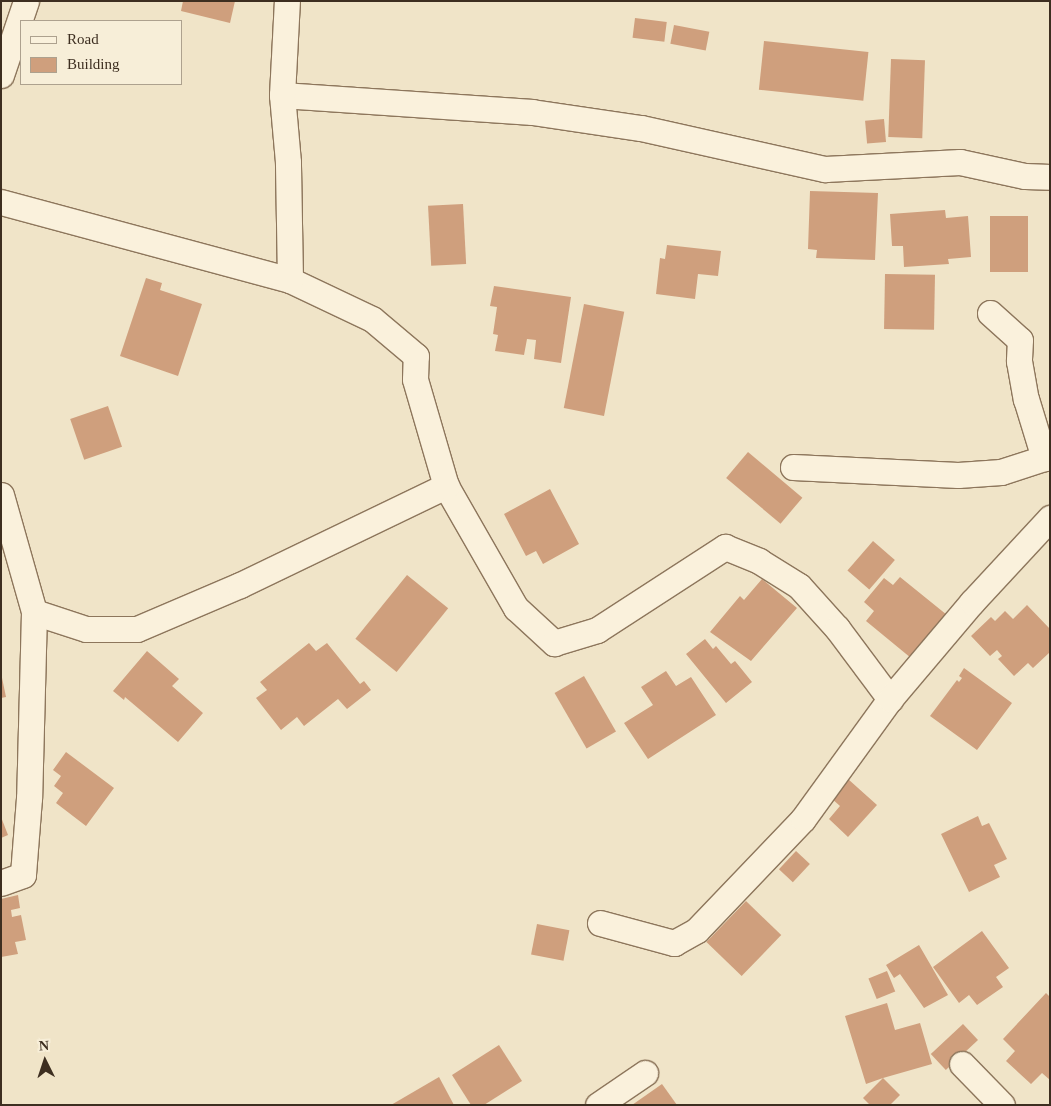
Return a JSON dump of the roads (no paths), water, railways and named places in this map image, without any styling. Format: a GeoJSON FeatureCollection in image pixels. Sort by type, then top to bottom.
{"type":"FeatureCollection","features":[{"type":"Feature","properties":{"kind":"street"},"geometry":{"type":"LineString","coordinates":[[1,74],[26,1]]}},
{"type":"Feature","properties":{"kind":"street"},"geometry":{"type":"LineString","coordinates":[[287,1],[282,95],[288,162],[290,280]]}},
{"type":"Feature","properties":{"kind":"street"},"geometry":{"type":"LineString","coordinates":[[282,95],[532,112],[641,128],[825,169],[960,162],[1025,176],[1050,177]]}},
{"type":"Feature","properties":{"kind":"street"},"geometry":{"type":"LineString","coordinates":[[1,202],[290,280],[372,319],[416,356],[415,379],[446,486],[516,608],[554,643],[597,630],[725,547],[759,561],[799,586],[837,628],[890,698]]}},
{"type":"Feature","properties":{"kind":"street"},"geometry":{"type":"LineString","coordinates":[[793,467],[958,475],[1001,472],[1047,458],[1026,399],[1019,361],[1020,340],[990,313]]}},
{"type":"Feature","properties":{"kind":"street"},"geometry":{"type":"LineString","coordinates":[[34,612],[86,629],[137,629],[240,585],[446,486]]}},
{"type":"Feature","properties":{"kind":"street"},"geometry":{"type":"LineString","coordinates":[[1,495],[34,612],[29,798],[23,875],[1,883]]}},
{"type":"Feature","properties":{"kind":"street"},"geometry":{"type":"LineString","coordinates":[[600,924],[674,943],[697,930],[803,819],[890,698],[972,602],[1050,518]]}},
{"type":"Feature","properties":{"kind":"street"},"geometry":{"type":"LineString","coordinates":[[962,1064],[1002,1105]]}},
{"type":"Feature","properties":{"kind":"street"},"geometry":{"type":"LineString","coordinates":[[598,1105],[645,1073]]}}]}
